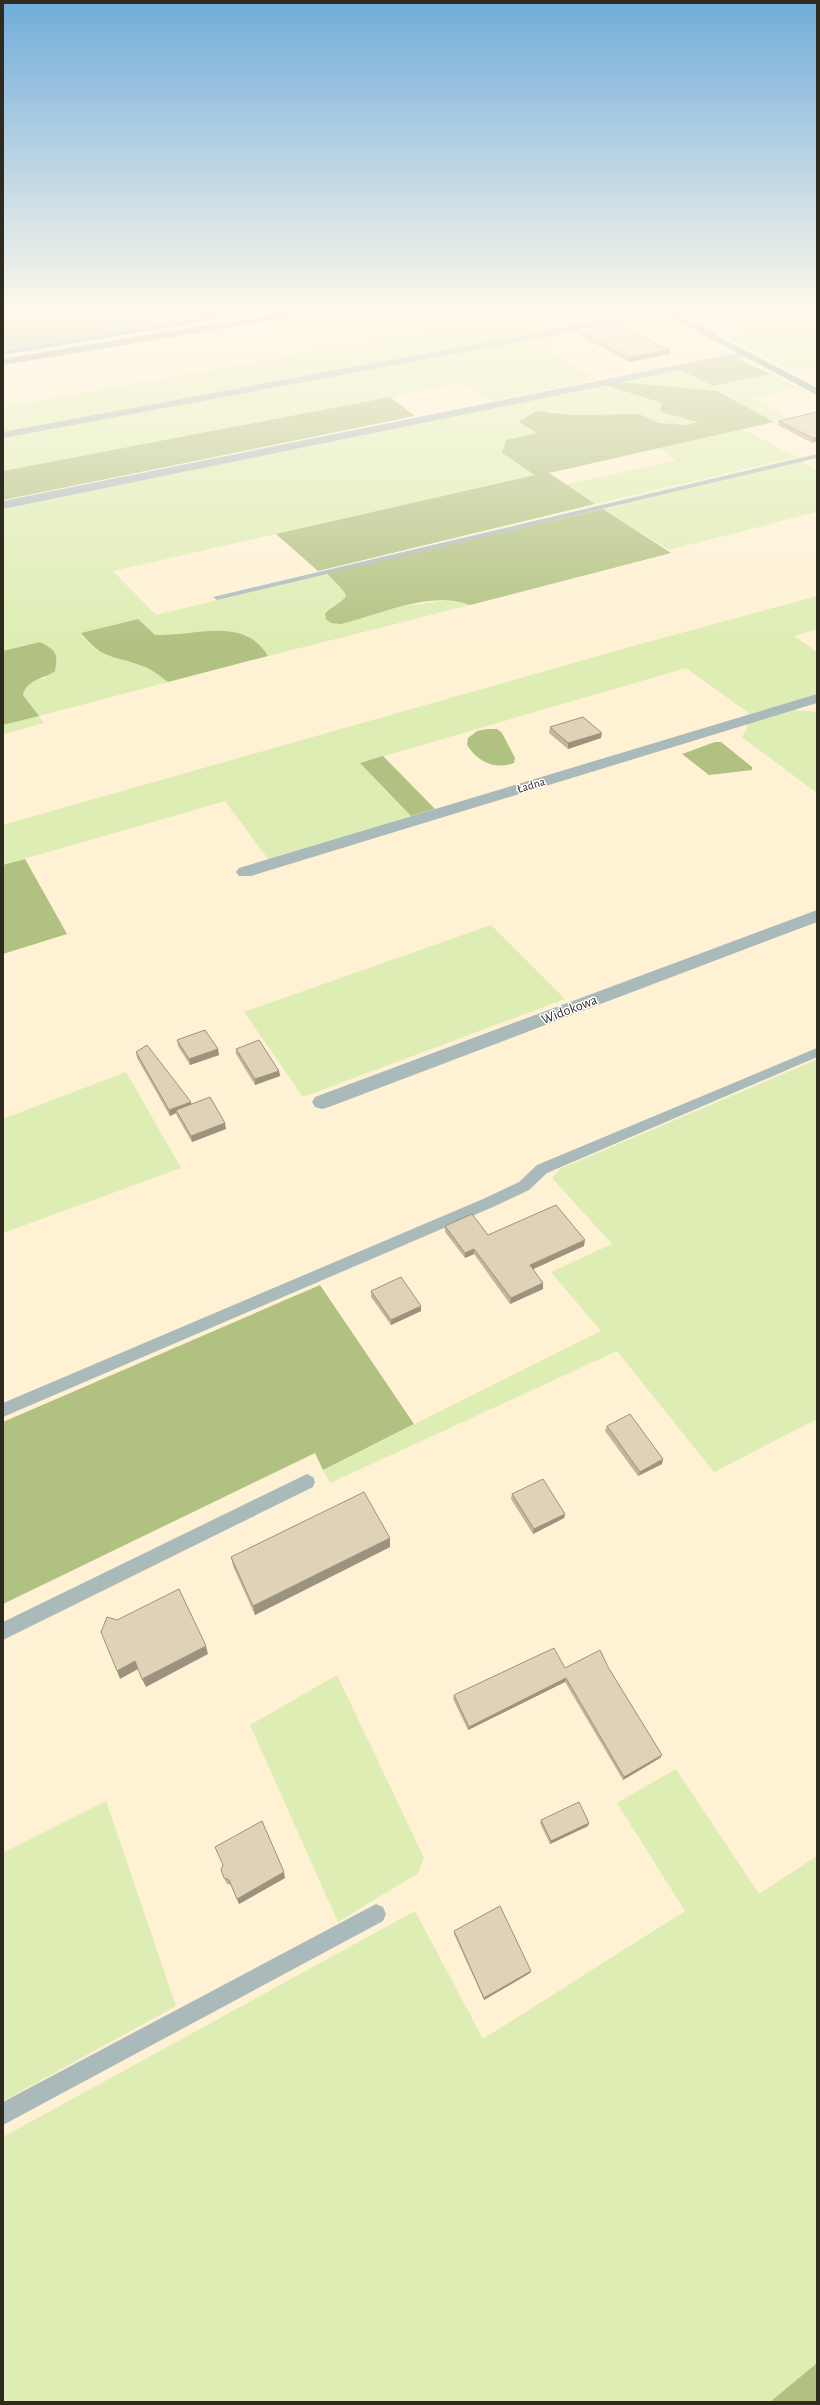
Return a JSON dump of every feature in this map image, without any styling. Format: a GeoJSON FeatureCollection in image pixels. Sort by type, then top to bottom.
{"type":"FeatureCollection","features":[{"type":"Feature","properties":{"kind":"street"},"geometry":{"type":"LineString","coordinates":[[3,435],[71,422]]}},
{"type":"Feature","properties":{"kind":"street"},"geometry":{"type":"LineString","coordinates":[[3,505],[410,422]]}},
{"type":"Feature","properties":{"kind":"street","name":"Ładna"},"geometry":{"type":"LineString","coordinates":[[245,872],[817,698]]}},
{"type":"Feature","properties":{"kind":"street","name":"Widokowa"},"geometry":{"type":"LineString","coordinates":[[322,1102],[817,916]]}},
{"type":"Feature","properties":{"kind":"lane"},"geometry":{"type":"LineString","coordinates":[[217,597],[817,456]]}},
{"type":"Feature","properties":{"kind":"lane"},"geometry":{"type":"LineString","coordinates":[[3,1410],[488,1203],[524,1186],[542,1169],[817,1052]]}},
{"type":"Feature","properties":{"kind":"lane"},"geometry":{"type":"LineString","coordinates":[[3,1631],[307,1482]]}},
{"type":"Feature","properties":{"kind":"lane"},"geometry":{"type":"LineString","coordinates":[[3,2114],[376,1914]]}},
{"type":"Feature","properties":{"kind":"green space"},"geometry":{"type":"Polygon","coordinates":[[[3,422],[61,422],[3,433],[3,422]]]}},
{"type":"Feature","properties":{"kind":"green space"},"geometry":{"type":"Polygon","coordinates":[[[78,422],[258,422],[3,471],[3,436],[78,422]]]}},
{"type":"Feature","properties":{"kind":"green space"},"geometry":{"type":"Polygon","coordinates":[[[258,422],[384,422],[3,500],[3,471],[258,422]]]}},
{"type":"Feature","properties":{"kind":"green space"},"geometry":{"type":"Polygon","coordinates":[[[421,422],[543,422],[538,433],[506,440],[536,475],[113,571],[156,615],[327,573],[343,590],[346,596],[343,602],[330,607],[401,606],[441,601],[455,601],[470,605],[268,656],[258,643],[245,636],[231,632],[216,631],[154,635],[138,619],[81,633],[87,641],[101,652],[109,656],[148,668],[168,682],[39,716],[23,695],[26,687],[30,683],[45,678],[40,642],[3,651],[3,507],[421,422]]]}},
{"type":"Feature","properties":{"kind":"green space"},"geometry":{"type":"Polygon","coordinates":[[[519,422],[657,422],[687,425],[697,422],[773,422],[549,473],[595,504],[318,571],[276,534],[535,475],[502,453],[506,440],[537,433],[519,422]]]}},
{"type":"Feature","properties":{"kind":"green space"},"geometry":{"type":"Polygon","coordinates":[[[657,422],[698,422],[687,425],[657,422]]]}},
{"type":"Feature","properties":{"kind":"green space"},"geometry":{"type":"Polygon","coordinates":[[[743,429],[796,457],[595,504],[565,485],[676,460],[657,448],[743,429]]]}},
{"type":"Feature","properties":{"kind":"green space"},"geometry":{"type":"Polygon","coordinates":[[[800,461],[817,470],[817,512],[669,550],[603,509],[800,461]]]}},
{"type":"Feature","properties":{"kind":"green space"},"geometry":{"type":"Polygon","coordinates":[[[603,509],[671,553],[470,605],[455,601],[439,600],[406,605],[341,624],[331,623],[326,619],[325,614],[346,596],[343,590],[327,573],[603,509]]]}},
{"type":"Feature","properties":{"kind":"green space"},"geometry":{"type":"Polygon","coordinates":[[[817,596],[817,629],[794,636],[817,652],[817,694],[750,714],[686,668],[360,763],[411,816],[269,860],[225,801],[3,865],[3,825],[626,648],[817,596]]]}},
{"type":"Feature","properties":{"kind":"green space"},"geometry":{"type":"Polygon","coordinates":[[[138,619],[155,635],[217,631],[232,632],[246,636],[258,643],[268,656],[168,682],[148,668],[103,653],[89,642],[81,633],[138,619]]]}},
{"type":"Feature","properties":{"kind":"green space"},"geometry":{"type":"Polygon","coordinates":[[[40,642],[53,650],[55,653],[55,671],[31,683],[23,695],[39,716],[3,725],[3,651],[40,642]]]}},
{"type":"Feature","properties":{"kind":"green space"},"geometry":{"type":"Polygon","coordinates":[[[794,710],[817,712],[817,793],[742,737],[747,729],[747,722],[794,710]]]}},
{"type":"Feature","properties":{"kind":"green space"},"geometry":{"type":"Polygon","coordinates":[[[39,716],[44,723],[3,734],[3,725],[39,716]]]}},
{"type":"Feature","properties":{"kind":"green space"},"geometry":{"type":"Polygon","coordinates":[[[497,729],[502,733],[515,758],[514,763],[500,766],[494,765],[482,760],[471,751],[467,745],[468,738],[477,731],[497,729]]]}},
{"type":"Feature","properties":{"kind":"green space"},"geometry":{"type":"Polygon","coordinates":[[[715,742],[721,742],[752,767],[752,770],[709,775],[682,754],[715,742]]]}},
{"type":"Feature","properties":{"kind":"green space"},"geometry":{"type":"Polygon","coordinates":[[[383,756],[435,809],[411,816],[360,763],[383,756]]]}},
{"type":"Feature","properties":{"kind":"green space"},"geometry":{"type":"Polygon","coordinates":[[[25,859],[67,934],[3,954],[3,865],[25,859]]]}},
{"type":"Feature","properties":{"kind":"green space"},"geometry":{"type":"Polygon","coordinates":[[[491,925],[565,999],[303,1097],[244,1012],[491,925]]]}},
{"type":"Feature","properties":{"kind":"green space"},"geometry":{"type":"Polygon","coordinates":[[[816,1060],[817,1419],[714,1472],[617,1351],[330,1483],[323,1470],[601,1331],[551,1272],[612,1244],[552,1178],[560,1169],[816,1060]]]}},
{"type":"Feature","properties":{"kind":"green space"},"geometry":{"type":"Polygon","coordinates":[[[126,1072],[181,1168],[3,1233],[3,1119],[126,1072]]]}},
{"type":"Feature","properties":{"kind":"green space"},"geometry":{"type":"Polygon","coordinates":[[[320,1285],[414,1424],[323,1470],[315,1453],[3,1604],[3,1422],[320,1285]]]}},
{"type":"Feature","properties":{"kind":"green space"},"geometry":{"type":"Polygon","coordinates":[[[337,1675],[424,1858],[418,1873],[338,1922],[250,1725],[337,1675]]]}},
{"type":"Feature","properties":{"kind":"green space"},"geometry":{"type":"Polygon","coordinates":[[[676,1769],[759,1894],[817,1856],[817,2363],[770,2402],[3,2402],[3,2137],[415,1911],[483,2039],[685,1911],[617,1803],[676,1769]]]}},
{"type":"Feature","properties":{"kind":"green space"},"geometry":{"type":"Polygon","coordinates":[[[106,1801],[176,2006],[3,2101],[3,1853],[106,1801]]]}},
{"type":"Feature","properties":{"kind":"green space"},"geometry":{"type":"Polygon","coordinates":[[[817,2363],[817,2402],[770,2402],[817,2363]]]}},
{"type":"Feature","properties":{"kind":"building"},"geometry":{"type":"Polygon","coordinates":[[[781,422],[817,422],[817,437],[813,438],[781,422]]]}},
{"type":"Feature","properties":{"kind":"building"},"geometry":{"type":"Polygon","coordinates":[[[583,717],[602,733],[568,743],[550,727],[583,717]]]}},
{"type":"Feature","properties":{"kind":"building"},"geometry":{"type":"Polygon","coordinates":[[[205,1030],[218,1049],[189,1059],[177,1040],[205,1030]]]}},
{"type":"Feature","properties":{"kind":"building"},"geometry":{"type":"Polygon","coordinates":[[[259,1040],[279,1071],[255,1079],[236,1049],[259,1040]]]}},
{"type":"Feature","properties":{"kind":"building"},"geometry":{"type":"Polygon","coordinates":[[[147,1045],[191,1102],[169,1110],[136,1052],[147,1045]]]}},
{"type":"Feature","properties":{"kind":"building"},"geometry":{"type":"Polygon","coordinates":[[[210,1097],[225,1123],[191,1136],[176,1110],[210,1097]]]}},
{"type":"Feature","properties":{"kind":"building"},"geometry":{"type":"Polygon","coordinates":[[[556,1205],[585,1240],[530,1265],[543,1283],[511,1298],[474,1249],[465,1253],[445,1226],[472,1214],[488,1235],[556,1205]]]}},
{"type":"Feature","properties":{"kind":"building"},"geometry":{"type":"Polygon","coordinates":[[[401,1277],[421,1306],[391,1320],[371,1291],[401,1277]]]}},
{"type":"Feature","properties":{"kind":"building"},"geometry":{"type":"Polygon","coordinates":[[[630,1414],[663,1459],[640,1472],[607,1426],[630,1414]]]}},
{"type":"Feature","properties":{"kind":"building"},"geometry":{"type":"Polygon","coordinates":[[[543,1479],[565,1514],[534,1529],[512,1494],[543,1479]]]}},
{"type":"Feature","properties":{"kind":"building"},"geometry":{"type":"Polygon","coordinates":[[[364,1492],[390,1538],[253,1606],[231,1557],[364,1492]]]}},
{"type":"Feature","properties":{"kind":"building"},"geometry":{"type":"Polygon","coordinates":[[[179,1589],[206,1646],[142,1679],[135,1661],[117,1671],[101,1632],[107,1617],[117,1620],[179,1589]]]}},
{"type":"Feature","properties":{"kind":"building"},"geometry":{"type":"Polygon","coordinates":[[[554,1648],[565,1668],[600,1650],[608,1667],[662,1755],[624,1777],[566,1678],[469,1727],[454,1695],[554,1648]]]}},
{"type":"Feature","properties":{"kind":"building"},"geometry":{"type":"Polygon","coordinates":[[[579,1802],[589,1823],[551,1841],[541,1820],[579,1802]]]}},
{"type":"Feature","properties":{"kind":"building"},"geometry":{"type":"Polygon","coordinates":[[[262,1821],[284,1872],[237,1899],[229,1880],[224,1878],[221,1870],[223,1865],[215,1847],[262,1821]]]}},
{"type":"Feature","properties":{"kind":"building"},"geometry":{"type":"Polygon","coordinates":[[[500,1906],[531,1971],[484,1998],[454,1931],[500,1906]]]}}]}
